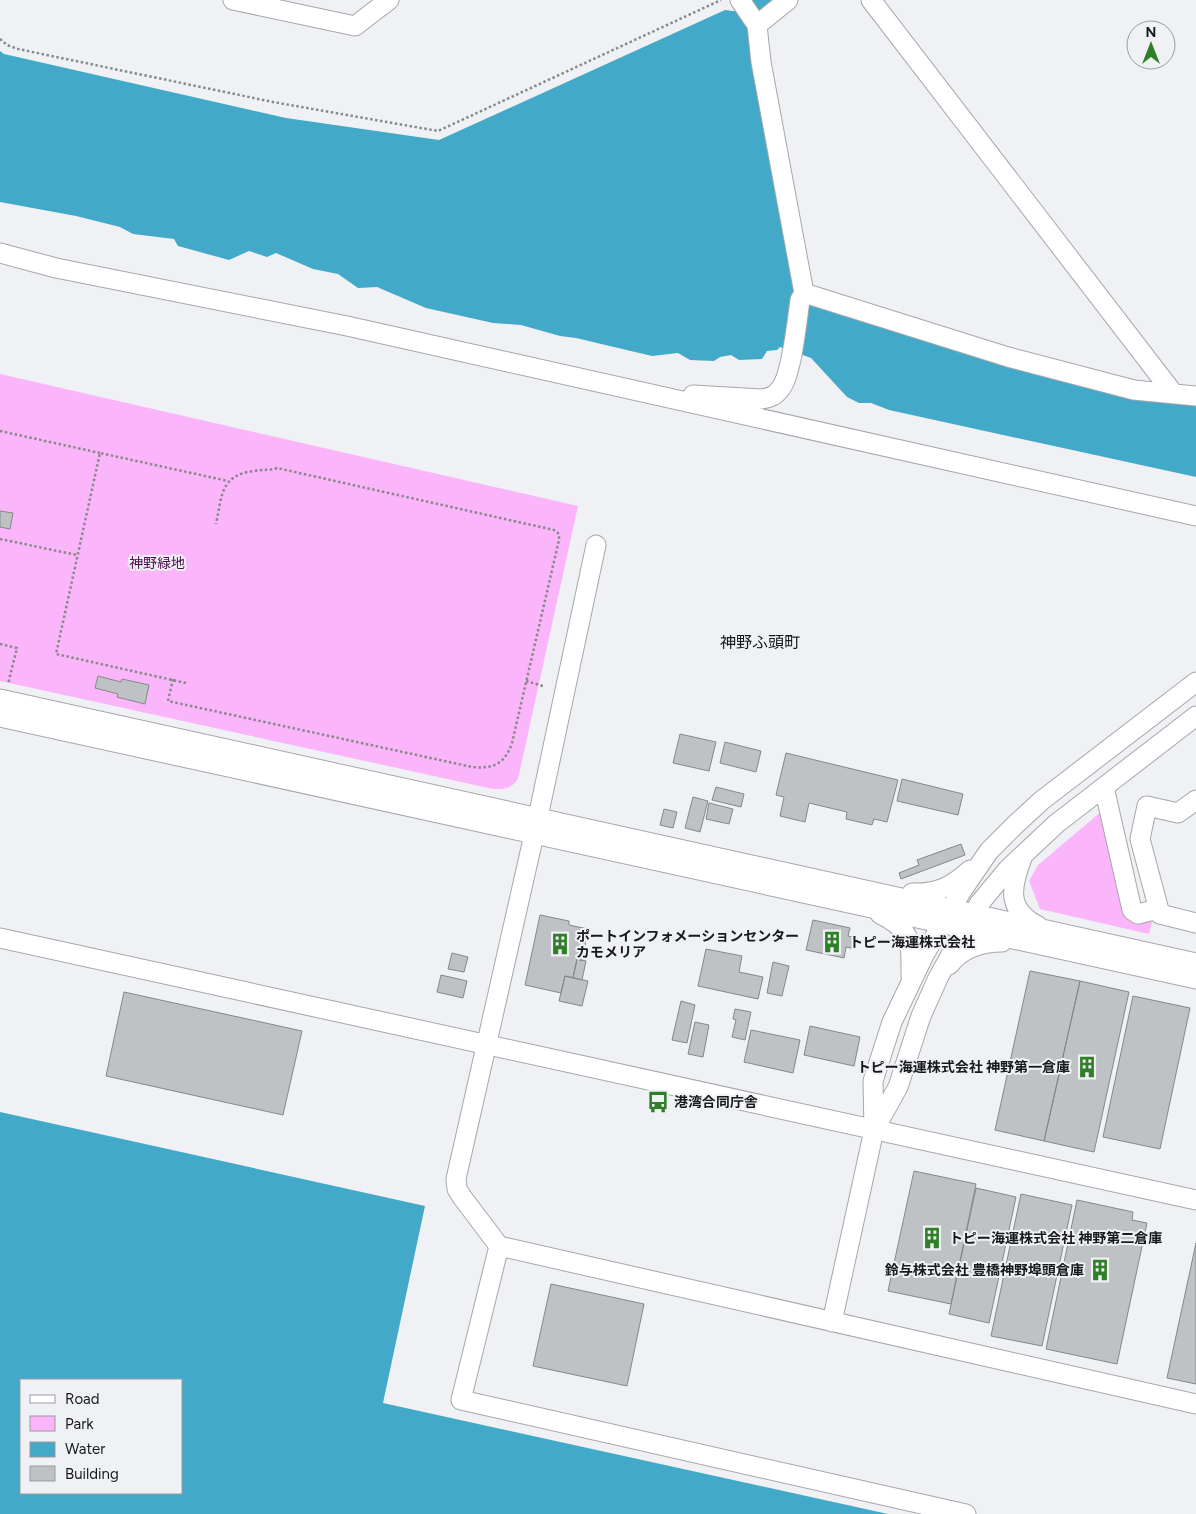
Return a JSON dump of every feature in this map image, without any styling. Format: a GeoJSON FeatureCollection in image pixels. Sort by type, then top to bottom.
{"type":"FeatureCollection","features":[{"type":"Feature","properties":{"kind":"street"},"geometry":{"type":"LineString","coordinates":[[232,0],[293,7],[355,26],[389,0]]}},
{"type":"Feature","properties":{"kind":"street"},"geometry":{"type":"LineString","coordinates":[[758,25],[788,0]]}},
{"type":"Feature","properties":{"kind":"street"},"geometry":{"type":"LineString","coordinates":[[871,0],[1173,393]]}},
{"type":"Feature","properties":{"kind":"street"},"geometry":{"type":"LineString","coordinates":[[646,394],[748,399],[771,398],[782,386],[791,354],[802,296],[761,62],[758,25],[743,1]]}},
{"type":"Feature","properties":{"kind":"street"},"geometry":{"type":"LineString","coordinates":[[0,253],[56,268],[347,326],[1196,516]]}},
{"type":"Feature","properties":{"kind":"street"},"geometry":{"type":"LineString","coordinates":[[802,296],[1008,357],[1134,390],[1196,396]]}},
{"type":"Feature","properties":{"kind":"street"},"geometry":{"type":"LineString","coordinates":[[596,545],[536,825],[456,1179],[462,1198],[499,1246],[1196,1404]]}},
{"type":"Feature","properties":{"kind":"street"},"geometry":{"type":"LineString","coordinates":[[868,898],[936,892],[956,882],[1041,801],[1196,682]]}},
{"type":"Feature","properties":{"kind":"street"},"geometry":{"type":"LineString","coordinates":[[4,692],[536,825]]}},
{"type":"Feature","properties":{"kind":"street"},"geometry":{"type":"LineString","coordinates":[[874,1130],[898,1087],[920,1016],[938,978],[969,921],[1004,873],[1024,852],[1196,716]]}},
{"type":"Feature","properties":{"kind":"street"},"geometry":{"type":"LineString","coordinates":[[0,717],[536,825],[1046,938],[1196,979]]}},
{"type":"Feature","properties":{"kind":"street"},"geometry":{"type":"LineString","coordinates":[[1104,787],[1132,910],[1138,914],[1158,909]]}},
{"type":"Feature","properties":{"kind":"street"},"geometry":{"type":"LineString","coordinates":[[1196,800],[1178,813],[1147,806],[1140,838],[1160,914],[1196,922]]}},
{"type":"Feature","properties":{"kind":"street"},"geometry":{"type":"LineString","coordinates":[[832,1322],[874,1130],[873,1081],[882,1046],[910,980],[989,851]]}},
{"type":"Feature","properties":{"kind":"street"},"geometry":{"type":"LineString","coordinates":[[1024,852],[1013,885],[1015,904],[1021,914],[1046,938]]}},
{"type":"Feature","properties":{"kind":"street"},"geometry":{"type":"LineString","coordinates":[[868,898],[900,926],[909,938],[911,951],[910,980]]}},
{"type":"Feature","properties":{"kind":"street"},"geometry":{"type":"LineString","coordinates":[[0,938],[1196,1200]]}},
{"type":"Feature","properties":{"kind":"street"},"geometry":{"type":"LineString","coordinates":[[938,978],[955,957],[981,944],[1046,938],[1196,963]]}},
{"type":"Feature","properties":{"kind":"street"},"geometry":{"type":"LineString","coordinates":[[499,1246],[460,1400],[966,1514]]}},
{"type":"Feature","properties":{"kind":"path"},"geometry":{"type":"LineString","coordinates":[[0,39],[18,49],[273,102],[438,131],[721,0]]}},
{"type":"Feature","properties":{"kind":"path"},"geometry":{"type":"LineString","coordinates":[[0,431],[228,481]]}},
{"type":"Feature","properties":{"kind":"path"},"geometry":{"type":"LineString","coordinates":[[100,453],[56,654],[186,683]]}},
{"type":"Feature","properties":{"kind":"path"},"geometry":{"type":"LineString","coordinates":[[173,679],[168,701],[485,769],[502,762],[508,754],[559,540],[559,534],[554,530],[277,468],[268,471],[243,472],[228,481],[222,495],[216,524]]}},
{"type":"Feature","properties":{"kind":"path"},"geometry":{"type":"LineString","coordinates":[[0,539],[77,555]]}},
{"type":"Feature","properties":{"kind":"path"},"geometry":{"type":"LineString","coordinates":[[0,644],[16,648],[4,692]]}},
{"type":"Feature","properties":{"kind":"path"},"geometry":{"type":"LineString","coordinates":[[526,681],[543,686]]}},
{"type":"Feature","properties":{"kind":"green space","name":"神野緑地"},"geometry":{"type":"Polygon","coordinates":[[[0,374],[578,506],[518,779],[507,788],[493,789],[0,681],[0,374]]]}},
{"type":"Feature","properties":{"kind":"green space"},"geometry":{"type":"Polygon","coordinates":[[[1102,811],[1126,916],[1132,922],[1152,921],[1149,934],[1040,909],[1029,881],[1038,865],[1102,811]]]}},
{"type":"Feature","properties":{"kind":"water"},"geometry":{"type":"Polygon","coordinates":[[[725,10],[740,12],[749,21],[796,276],[793,300],[914,335],[1194,402],[1196,407],[1196,477],[889,410],[871,403],[859,403],[847,397],[811,358],[780,347],[777,350],[767,351],[762,359],[739,360],[731,355],[720,357],[714,361],[690,360],[678,353],[652,356],[560,336],[521,325],[493,323],[426,308],[377,287],[358,288],[338,274],[313,269],[276,253],[267,257],[249,251],[229,260],[178,246],[174,239],[133,234],[120,227],[76,216],[0,202],[0,51],[4,54],[286,118],[439,140],[725,10]]]}},
{"type":"Feature","properties":{"kind":"water"},"geometry":{"type":"Polygon","coordinates":[[[0,1112],[425,1206],[383,1403],[888,1514],[0,1514],[0,1112]]]}},
{"type":"Feature","properties":{"kind":"building"},"geometry":{"type":"Polygon","coordinates":[[[0,511],[13,513],[10,529],[0,527],[0,511]]]}},
{"type":"Feature","properties":{"kind":"building"},"geometry":{"type":"Polygon","coordinates":[[[98,676],[121,682],[122,679],[149,685],[145,704],[117,697],[118,694],[95,688],[98,676]]]}},
{"type":"Feature","properties":{"kind":"building"},"geometry":{"type":"Polygon","coordinates":[[[680,734],[716,742],[709,771],[673,763],[680,734]]]}},
{"type":"Feature","properties":{"kind":"building"},"geometry":{"type":"Polygon","coordinates":[[[725,742],[761,751],[756,772],[720,763],[725,742]]]}},
{"type":"Feature","properties":{"kind":"building"},"geometry":{"type":"Polygon","coordinates":[[[786,753],[898,780],[887,822],[874,819],[872,825],[846,819],[847,812],[809,803],[805,822],[780,816],[784,797],[776,795],[786,753]]]}},
{"type":"Feature","properties":{"kind":"building"},"geometry":{"type":"Polygon","coordinates":[[[902,779],[963,794],[958,815],[897,801],[902,779]]]}},
{"type":"Feature","properties":{"kind":"building"},"geometry":{"type":"Polygon","coordinates":[[[716,787],[744,794],[741,807],[712,800],[716,787]]]}},
{"type":"Feature","properties":{"kind":"building"},"geometry":{"type":"Polygon","coordinates":[[[693,797],[708,801],[700,832],[685,828],[693,797]]]}},
{"type":"Feature","properties":{"kind":"building"},"geometry":{"type":"Polygon","coordinates":[[[709,803],[733,809],[729,824],[706,819],[709,803]]]}},
{"type":"Feature","properties":{"kind":"building"},"geometry":{"type":"Polygon","coordinates":[[[664,809],[677,812],[673,828],[660,825],[664,809]]]}},
{"type":"Feature","properties":{"kind":"building"},"geometry":{"type":"Polygon","coordinates":[[[961,844],[965,855],[901,879],[899,873],[919,865],[917,860],[961,844]]]}},
{"type":"Feature","properties":{"kind":"building","name":"ポートインフォメーションセンター カモメリア"},"geometry":{"type":"Polygon","coordinates":[[[540,915],[569,921],[569,925],[588,929],[582,961],[577,959],[573,978],[565,976],[561,993],[525,985],[540,915]]]}},
{"type":"Feature","properties":{"kind":"building","name":"トピー海運株式会社"},"geometry":{"type":"Polygon","coordinates":[[[813,920],[850,928],[848,936],[857,938],[855,949],[846,947],[844,958],[806,950],[813,920]]]}},
{"type":"Feature","properties":{"kind":"building"},"geometry":{"type":"Polygon","coordinates":[[[706,949],[742,956],[739,972],[763,977],[758,999],[698,986],[706,949]]]}},
{"type":"Feature","properties":{"kind":"building"},"geometry":{"type":"Polygon","coordinates":[[[452,953],[468,957],[464,972],[448,969],[452,953]]]}},
{"type":"Feature","properties":{"kind":"building","name":"ポートインフォメーションセンター カモメリア"},"geometry":{"type":"Polygon","coordinates":[[[577,959],[586,961],[582,980],[573,978],[577,959]]]}},
{"type":"Feature","properties":{"kind":"building"},"geometry":{"type":"Polygon","coordinates":[[[773,962],[789,966],[782,996],[767,993],[773,962]]]}},
{"type":"Feature","properties":{"kind":"building"},"geometry":{"type":"Polygon","coordinates":[[[1030,971],[1080,981],[1044,1141],[995,1130],[1030,971]]]}},
{"type":"Feature","properties":{"kind":"building"},"geometry":{"type":"Polygon","coordinates":[[[441,975],[467,981],[463,998],[437,992],[441,975]]]}},
{"type":"Feature","properties":{"kind":"building","name":"ポートインフォメーションセンター カモメリア"},"geometry":{"type":"Polygon","coordinates":[[[565,976],[588,981],[582,1006],[559,1001],[565,976]]]}},
{"type":"Feature","properties":{"kind":"building","name":"トピー海運株式会社 神野第一倉庫"},"geometry":{"type":"Polygon","coordinates":[[[1080,981],[1129,992],[1094,1152],[1044,1141],[1080,981]]]}},
{"type":"Feature","properties":{"kind":"building"},"geometry":{"type":"Polygon","coordinates":[[[124,992],[302,1031],[283,1115],[106,1076],[124,992]]]}},
{"type":"Feature","properties":{"kind":"building"},"geometry":{"type":"Polygon","coordinates":[[[1133,996],[1190,1008],[1160,1149],[1103,1137],[1133,996]]]}},
{"type":"Feature","properties":{"kind":"building"},"geometry":{"type":"Polygon","coordinates":[[[681,1001],[695,1005],[687,1043],[672,1040],[681,1001]]]}},
{"type":"Feature","properties":{"kind":"building"},"geometry":{"type":"Polygon","coordinates":[[[735,1009],[751,1012],[745,1040],[732,1037],[736,1020],[733,1019],[735,1009]]]}},
{"type":"Feature","properties":{"kind":"building"},"geometry":{"type":"Polygon","coordinates":[[[695,1022],[709,1025],[703,1057],[688,1054],[695,1022]]]}},
{"type":"Feature","properties":{"kind":"building"},"geometry":{"type":"Polygon","coordinates":[[[810,1026],[860,1037],[854,1066],[804,1055],[810,1026]]]}},
{"type":"Feature","properties":{"kind":"building"},"geometry":{"type":"Polygon","coordinates":[[[751,1030],[800,1040],[793,1073],[744,1062],[751,1030]]]}},
{"type":"Feature","properties":{"kind":"building","name":"トピー海運株式会社 神野第二倉庫"},"geometry":{"type":"Polygon","coordinates":[[[914,1171],[976,1184],[951,1304],[888,1291],[914,1171]]]}},
{"type":"Feature","properties":{"kind":"building"},"geometry":{"type":"Polygon","coordinates":[[[976,1188],[1016,1197],[989,1323],[949,1314],[976,1188]]]}},
{"type":"Feature","properties":{"kind":"building"},"geometry":{"type":"Polygon","coordinates":[[[1021,1194],[1072,1205],[1042,1346],[991,1336],[1021,1194]]]}},
{"type":"Feature","properties":{"kind":"building","name":"鈴与株式会社 豊橋神野埠頭倉庫"},"geometry":{"type":"Polygon","coordinates":[[[1077,1200],[1133,1212],[1132,1220],[1147,1223],[1117,1364],[1046,1349],[1077,1200]]]}},
{"type":"Feature","properties":{"kind":"building"},"geometry":{"type":"Polygon","coordinates":[[[1196,1243],[1196,1384],[1167,1378],[1196,1243]]]}},
{"type":"Feature","properties":{"kind":"building"},"geometry":{"type":"Polygon","coordinates":[[[551,1284],[644,1304],[627,1386],[533,1366],[551,1284]]]}},
{"type":"Feature","properties":{"kind":"waterway"},"geometry":{"type":"LineString","coordinates":[[733,28],[766,0]]}},
{"type":"Feature","properties":{"kind":"place","name":"トピー海運株式会社"},"geometry":{"type":"Point","coordinates":[832,942]}},
{"type":"Feature","properties":{"kind":"place","name":"ポートインフォメーションセンター カモメリア"},"geometry":{"type":"Point","coordinates":[560,944]}},
{"type":"Feature","properties":{"kind":"place","name":"トピー海運株式会社 神野第一倉庫"},"geometry":{"type":"Point","coordinates":[1087,1067]}},
{"type":"Feature","properties":{"kind":"place","name":"港湾合同庁舎"},"geometry":{"type":"Point","coordinates":[658,1102]}},
{"type":"Feature","properties":{"kind":"place","name":"トピー海運株式会社 神野第二倉庫"},"geometry":{"type":"Point","coordinates":[932,1238]}},
{"type":"Feature","properties":{"kind":"place","name":"鈴与株式会社 豊橋神野埠頭倉庫"},"geometry":{"type":"Point","coordinates":[1100,1270]}},
{"type":"Feature","properties":{"kind":"district","name":"神野ふ頭町"},"geometry":{"type":"Point","coordinates":[760,642]}}]}
